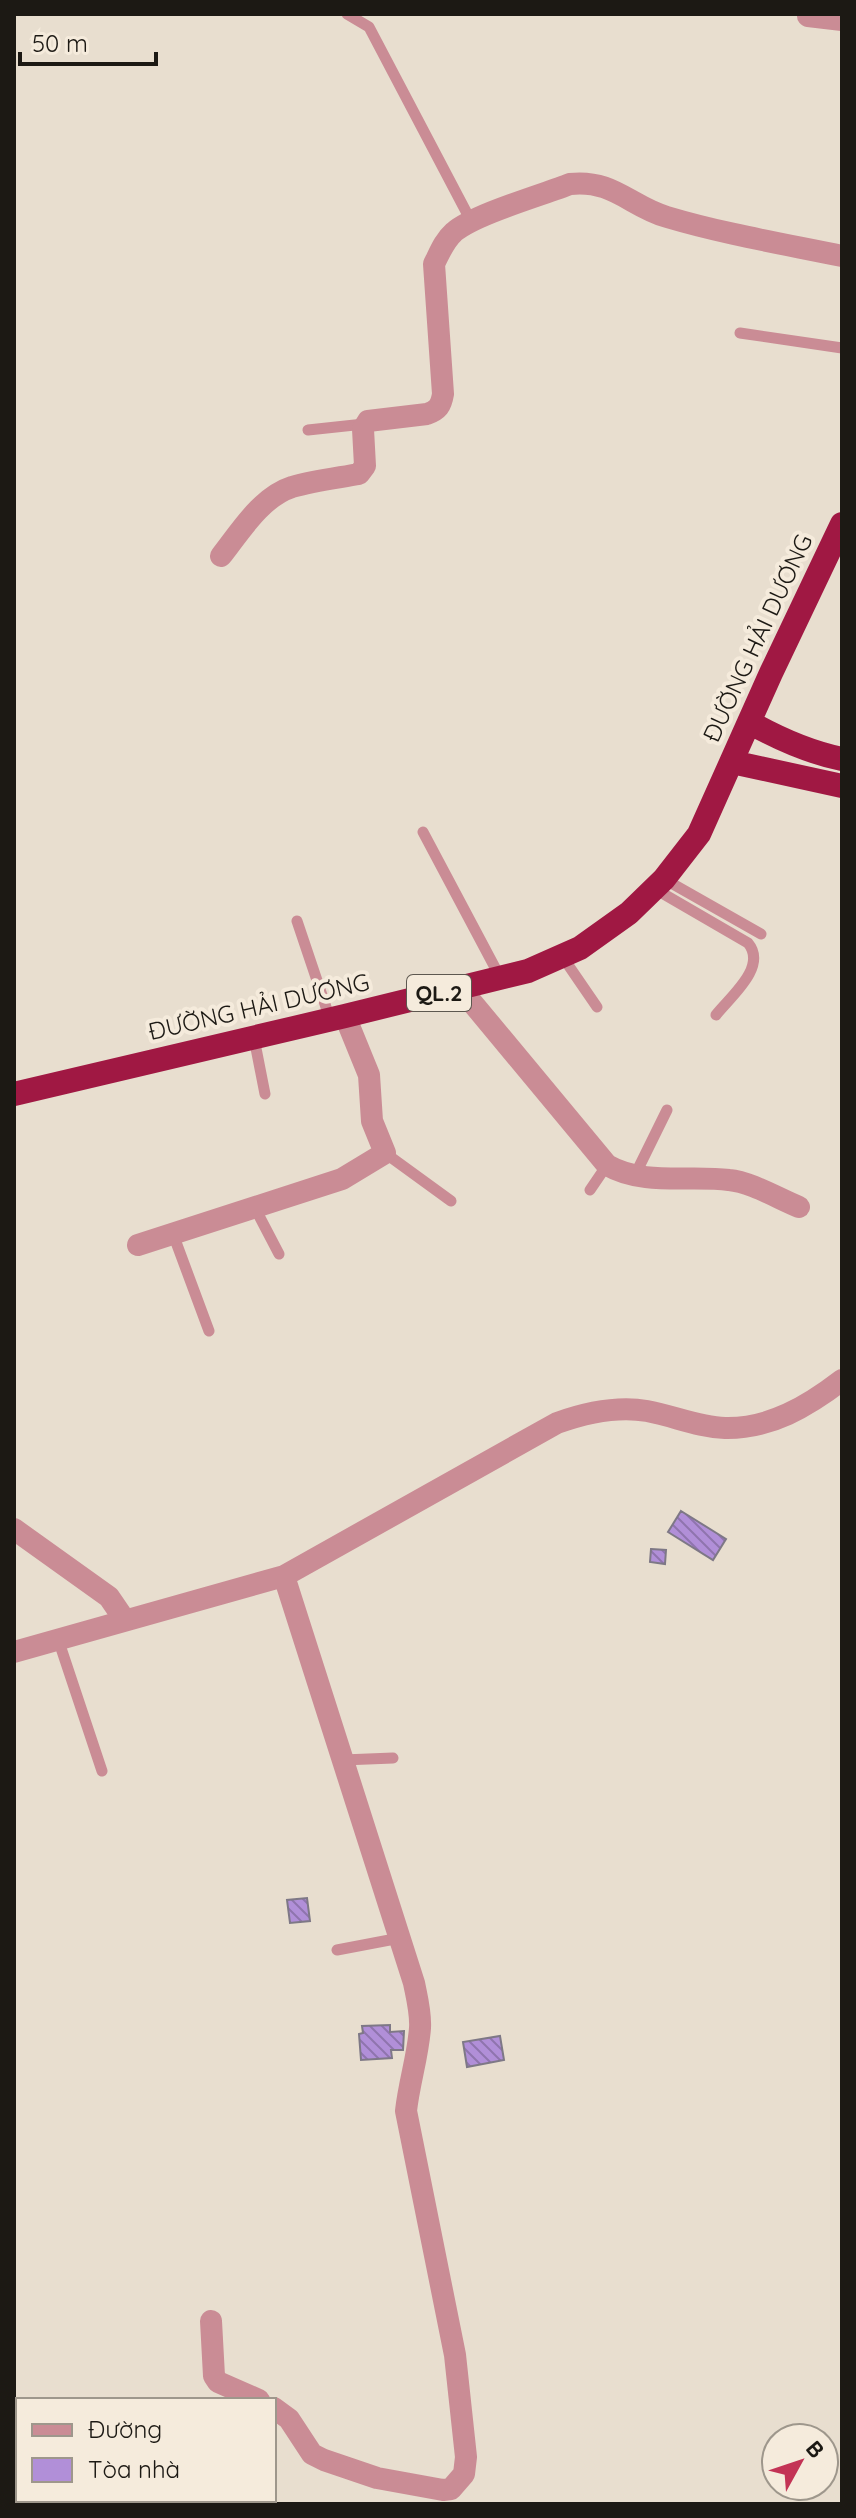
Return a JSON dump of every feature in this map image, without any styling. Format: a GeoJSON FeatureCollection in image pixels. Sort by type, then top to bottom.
{"type":"FeatureCollection","features":[{"type":"Feature","properties":{"kind":"highway","name":"ĐƯỜNG HẢI DƯƠNG"},"geometry":{"type":"LineString","coordinates":[[14,1094],[528,971],[580,948],[629,913],[660,884],[699,834],[842,524]]}},
{"type":"Feature","properties":{"kind":"highway"},"geometry":{"type":"LineString","coordinates":[[749,722],[785,742],[820,755],[842,759]]}},
{"type":"Feature","properties":{"kind":"highway"},"geometry":{"type":"LineString","coordinates":[[732,762],[842,786]]}},
{"type":"Feature","properties":{"kind":"street"},"geometry":{"type":"LineString","coordinates":[[808,16],[842,20]]}},
{"type":"Feature","properties":{"kind":"street"},"geometry":{"type":"LineString","coordinates":[[221,556],[265,503],[278,494],[290,488],[363,471],[364,424],[373,419],[427,414],[441,404],[443,394],[434,264],[443,244],[471,221],[570,184],[583,183],[611,189],[667,217],[842,256]]}},
{"type":"Feature","properties":{"kind":"street"},"geometry":{"type":"LineString","coordinates":[[460,988],[607,1165],[634,1176],[732,1180],[799,1207]]}},
{"type":"Feature","properties":{"kind":"street"},"geometry":{"type":"LineString","coordinates":[[138,1245],[342,1179],[385,1153],[374,1127],[369,1075],[338,1018]]}},
{"type":"Feature","properties":{"kind":"street"},"geometry":{"type":"LineString","coordinates":[[14,1652],[284,1576],[557,1423],[580,1415],[645,1410],[704,1426],[752,1426],[789,1415],[842,1380]]}},
{"type":"Feature","properties":{"kind":"street"},"geometry":{"type":"LineString","coordinates":[[14,1529],[109,1597],[124,1619]]}},
{"type":"Feature","properties":{"kind":"street"},"geometry":{"type":"LineString","coordinates":[[276,2409],[289,2419],[312,2454],[324,2460],[377,2478],[443,2490],[451,2489],[464,2474],[466,2457],[455,2355],[406,2111],[420,2029],[419,2009],[400,1938],[284,1576]]}},
{"type":"Feature","properties":{"kind":"street"},"geometry":{"type":"LineString","coordinates":[[211,2321],[214,2376],[218,2382],[254,2398]]}},
{"type":"Feature","properties":{"kind":"lane"},"geometry":{"type":"LineString","coordinates":[[347,14],[369,27],[471,221]]}},
{"type":"Feature","properties":{"kind":"lane"},"geometry":{"type":"LineString","coordinates":[[740,333],[842,348]]}},
{"type":"Feature","properties":{"kind":"lane"},"geometry":{"type":"LineString","coordinates":[[308,430],[364,424]]}},
{"type":"Feature","properties":{"kind":"lane"},"geometry":{"type":"LineString","coordinates":[[423,832],[500,978]]}},
{"type":"Feature","properties":{"kind":"lane"},"geometry":{"type":"LineString","coordinates":[[660,884],[761,934]]}},
{"type":"Feature","properties":{"kind":"lane"},"geometry":{"type":"LineString","coordinates":[[660,884],[753,949],[755,961],[749,974],[716,1015]]}},
{"type":"Feature","properties":{"kind":"lane"},"geometry":{"type":"LineString","coordinates":[[297,921],[338,1018]]}},
{"type":"Feature","properties":{"kind":"lane"},"geometry":{"type":"LineString","coordinates":[[562,956],[597,1007]]}},
{"type":"Feature","properties":{"kind":"lane"},"geometry":{"type":"LineString","coordinates":[[254,1038],[265,1094]]}},
{"type":"Feature","properties":{"kind":"lane"},"geometry":{"type":"LineString","coordinates":[[634,1176],[667,1110]]}},
{"type":"Feature","properties":{"kind":"lane"},"geometry":{"type":"LineString","coordinates":[[385,1153],[451,1201]]}},
{"type":"Feature","properties":{"kind":"lane"},"geometry":{"type":"LineString","coordinates":[[590,1190],[607,1165]]}},
{"type":"Feature","properties":{"kind":"lane"},"geometry":{"type":"LineString","coordinates":[[255,1208],[279,1254]]}},
{"type":"Feature","properties":{"kind":"lane"},"geometry":{"type":"LineString","coordinates":[[173,1234],[209,1331]]}},
{"type":"Feature","properties":{"kind":"lane"},"geometry":{"type":"LineString","coordinates":[[58,1639],[102,1771]]}},
{"type":"Feature","properties":{"kind":"lane"},"geometry":{"type":"LineString","coordinates":[[343,1760],[393,1758]]}},
{"type":"Feature","properties":{"kind":"lane"},"geometry":{"type":"LineString","coordinates":[[337,1950],[400,1938]]}},
{"type":"Feature","properties":{"kind":"building"},"geometry":{"type":"Polygon","coordinates":[[[681,1511],[726,1539],[713,1560],[668,1532],[681,1511]]]}},
{"type":"Feature","properties":{"kind":"building"},"geometry":{"type":"Polygon","coordinates":[[[651,1549],[666,1550],[665,1564],[650,1562],[651,1549]]]}},
{"type":"Feature","properties":{"kind":"building"},"geometry":{"type":"Polygon","coordinates":[[[307,1898],[310,1921],[290,1923],[287,1900],[307,1898]]]}},
{"type":"Feature","properties":{"kind":"building"},"geometry":{"type":"Polygon","coordinates":[[[390,2025],[390,2032],[404,2031],[403,2050],[391,2050],[392,2058],[361,2060],[359,2034],[363,2033],[362,2026],[390,2025]]]}},
{"type":"Feature","properties":{"kind":"building"},"geometry":{"type":"Polygon","coordinates":[[[500,2036],[504,2060],[467,2067],[463,2042],[500,2036]]]}}]}
